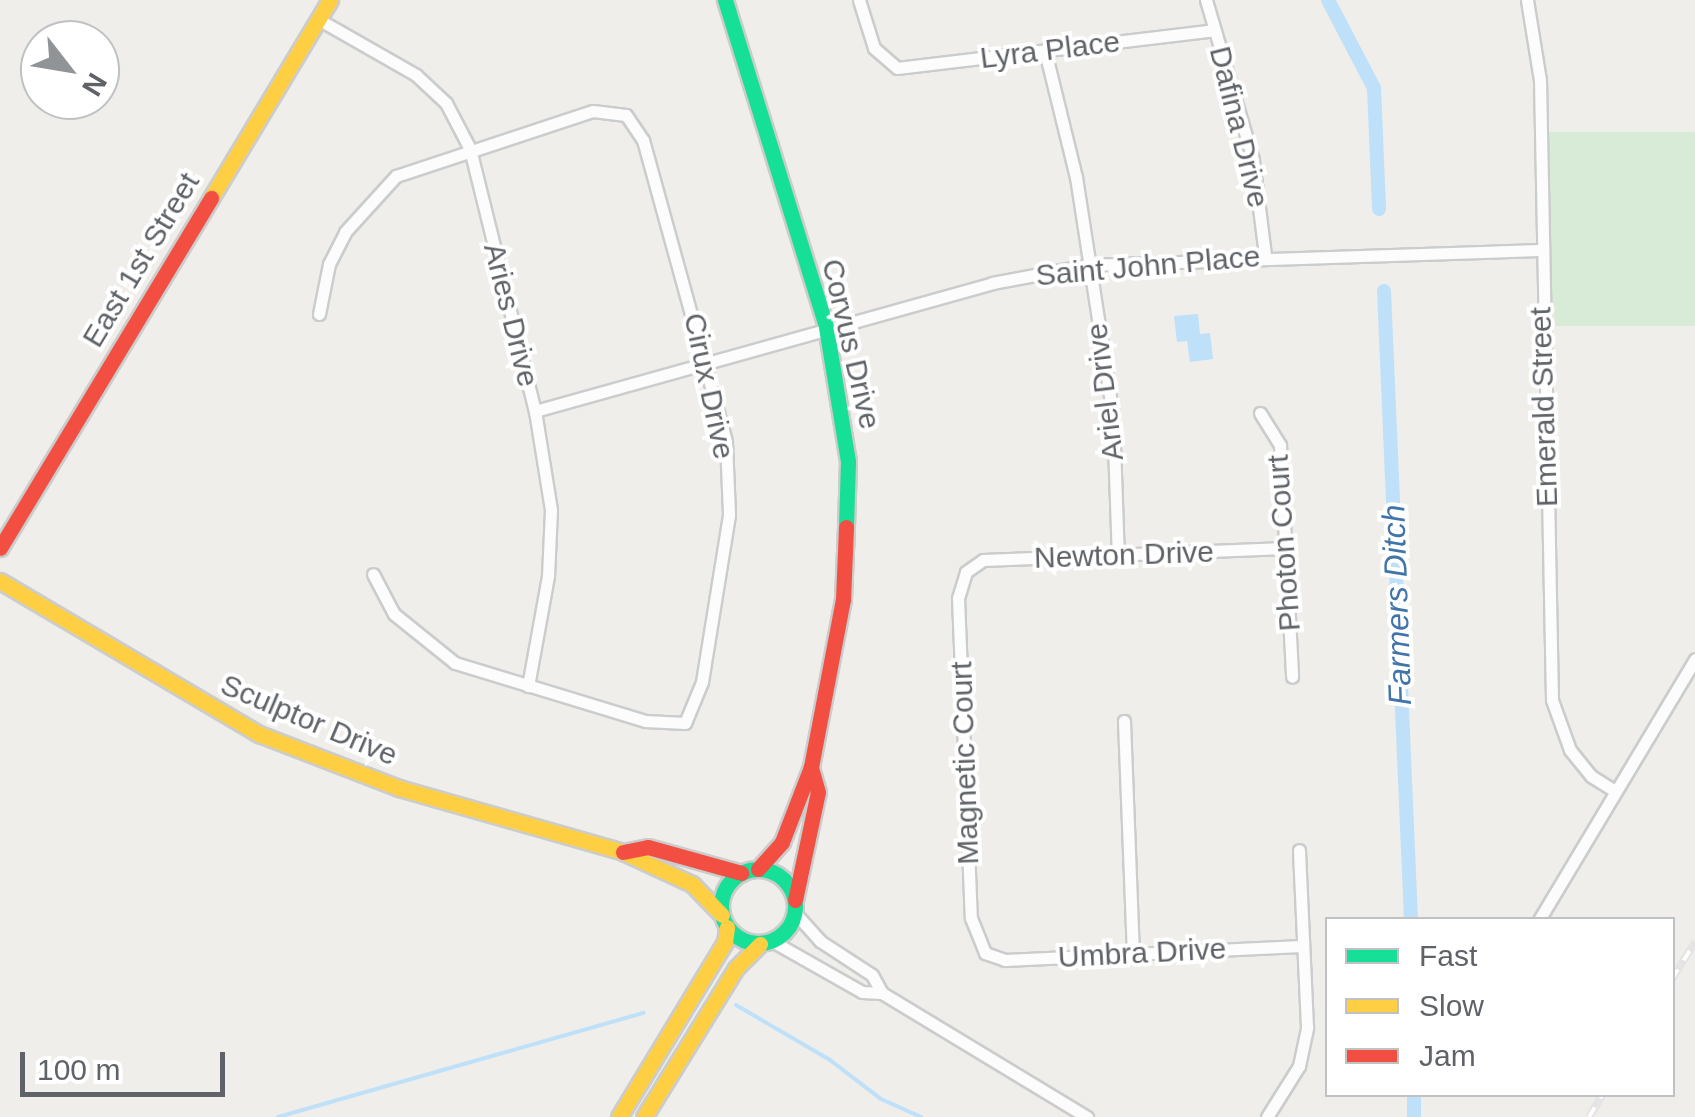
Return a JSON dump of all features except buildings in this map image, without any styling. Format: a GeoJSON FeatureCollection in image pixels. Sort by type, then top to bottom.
{"type":"FeatureCollection","features":[{"type":"Feature","properties":{"kind":"street","name":"East 1st Street"},"geometry":{"type":"LineString","coordinates":[[0,548],[330,0]]}},
{"type":"Feature","properties":{"kind":"street","name":"Corvus Drive"},"geometry":{"type":"LineString","coordinates":[[725,0],[826,327],[844,417],[849,508],[843,599],[811,767],[782,842],[750,871]]}},
{"type":"Feature","properties":{"kind":"street","name":"Lyra Place"},"geometry":{"type":"LineString","coordinates":[[859,0],[874,48],[886,63],[907,68],[1214,30]]}},
{"type":"Feature","properties":{"kind":"street","name":"Dafina Drive"},"geometry":{"type":"LineString","coordinates":[[1206,0],[1253,160],[1265,255]]}},
{"type":"Feature","properties":{"kind":"street","name":"Emerald Street"},"geometry":{"type":"LineString","coordinates":[[1527,0],[1540,80],[1539,250],[1552,700],[1570,750],[1590,776],[1615,791]]}},
{"type":"Feature","properties":{"kind":"street","name":"Aries Drive"},"geometry":{"type":"LineString","coordinates":[[318,19],[416,75],[446,103],[470,149],[534,411],[551,510],[548,576],[528,686]]}},
{"type":"Feature","properties":{"kind":"street","name":"Ariel Drive"},"geometry":{"type":"LineString","coordinates":[[1045,51],[1070,146],[1113,416],[1118,558]]}},
{"type":"Feature","properties":{"kind":"street","name":"Cirux Drive"},"geometry":{"type":"LineString","coordinates":[[470,149],[593,110],[626,115],[643,140],[709,362],[726,442],[729,516],[702,682],[685,723],[645,721],[528,686]]}},
{"type":"Feature","properties":{"kind":"street"},"geometry":{"type":"LineString","coordinates":[[319,314],[329,264],[366,202],[396,176],[470,149]]}},
{"type":"Feature","properties":{"kind":"street","name":"Saint John Place"},"geometry":{"type":"LineString","coordinates":[[534,411],[992,283],[1088,265],[1265,255],[1539,250]]}},
{"type":"Feature","properties":{"kind":"street","name":"Photon Court"},"geometry":{"type":"LineString","coordinates":[[1260,413],[1280,445],[1292,677]]}},
{"type":"Feature","properties":{"kind":"street","name":"Newton Drive"},"geometry":{"type":"LineString","coordinates":[[966,572],[983,560],[1118,558],[1285,548]]}},
{"type":"Feature","properties":{"kind":"street","name":"Magnetic Court"},"geometry":{"type":"LineString","coordinates":[[966,572],[958,598],[972,918],[985,954]]}},
{"type":"Feature","properties":{"kind":"street"},"geometry":{"type":"LineString","coordinates":[[374,574],[394,614],[455,663],[528,686]]}},
{"type":"Feature","properties":{"kind":"street","name":"Sculptor Drive"},"geometry":{"type":"LineString","coordinates":[[0,581],[259,734],[399,788],[623,852],[692,884],[725,921]]}},
{"type":"Feature","properties":{"kind":"street"},"geometry":{"type":"LineString","coordinates":[[1540,917],[1695,659]]}},
{"type":"Feature","properties":{"kind":"street"},"geometry":{"type":"LineString","coordinates":[[1124,721],[1132,952]]}},
{"type":"Feature","properties":{"kind":"street","name":"Corvus Drive"},"geometry":{"type":"LineString","coordinates":[[795,907],[818,792],[811,767]]}},
{"type":"Feature","properties":{"kind":"street","name":"Sculptor Drive"},"geometry":{"type":"LineString","coordinates":[[623,852],[648,847],[750,871]]}},
{"type":"Feature","properties":{"kind":"street"},"geometry":{"type":"LineString","coordinates":[[1268,1117],[1299,1066],[1307,1027],[1299,850]]}},
{"type":"Feature","properties":{"kind":"street"},"geometry":{"type":"LineString","coordinates":[[619,1117],[676,1024],[725,921],[724,891],[750,871],[786,882],[795,907],[820,941],[872,976],[882,993]]}},
{"type":"Feature","properties":{"kind":"street"},"geometry":{"type":"LineString","coordinates":[[644,1117],[736,968],[766,942],[795,907]]}},
{"type":"Feature","properties":{"kind":"street"},"geometry":{"type":"LineString","coordinates":[[725,921],[862,992],[882,993],[1087,1117]]}},
{"type":"Feature","properties":{"kind":"street","name":"Umbra Drive"},"geometry":{"type":"LineString","coordinates":[[985,954],[1005,960],[1301,946]]}},
{"type":"Feature","properties":{"kind":"green space"},"geometry":{"type":"Polygon","coordinates":[[[1549,132],[1695,132],[1695,326],[1549,326],[1549,132]]]}},
{"type":"Feature","properties":{"kind":"water"},"geometry":{"type":"Polygon","coordinates":[[[1198,314],[1200,334],[1210,333],[1213,359],[1190,362],[1187,341],[1177,342],[1174,316],[1198,314]]]}},
{"type":"Feature","properties":{"kind":"waterway","name":"Farmers Ditch"},"geometry":{"type":"LineString","coordinates":[[1328,0],[1374,88],[1379,209]]}},
{"type":"Feature","properties":{"kind":"waterway","name":"Farmers Ditch"},"geometry":{"type":"LineString","coordinates":[[1384,291],[1411,917]]}},
{"type":"Feature","properties":{"kind":"waterway"},"geometry":{"type":"LineString","coordinates":[[736,1005],[830,1060],[881,1099],[921,1117]]}},
{"type":"Feature","properties":{"kind":"waterway"},"geometry":{"type":"LineString","coordinates":[[278,1117],[644,1013]]}},
{"type":"Feature","properties":{"kind":"waterway","name":"Farmers Ditch"},"geometry":{"type":"LineString","coordinates":[[1414,1097],[1414,1117]]}},
{"type":"Feature","properties":{"kind":"railway"},"geometry":{"type":"LineString","coordinates":[[1675,974],[1695,942]]}},
{"type":"Feature","properties":{"kind":"railway"},"geometry":{"type":"LineString","coordinates":[[1589,1117],[1601,1097]]}},
{"type":"Feature","properties":{"kind":"traffic: fast"},"geometry":{"type":"LineString","coordinates":[[725,0],[826,327],[848,462],[846,527]]}},
{"type":"Feature","properties":{"kind":"traffic: fast"},"geometry":{"type":"LineString","coordinates":[[758,869],[784,880],[795,906],[784,932],[758,943],[732,932],[721,906],[732,880],[758,869]]}},
{"type":"Feature","properties":{"kind":"traffic: slow"},"geometry":{"type":"LineString","coordinates":[[211,198],[330,0]]}},
{"type":"Feature","properties":{"kind":"traffic: slow"},"geometry":{"type":"LineString","coordinates":[[0,581],[259,734],[399,788],[623,852],[692,884],[722,915]]}},
{"type":"Feature","properties":{"kind":"traffic: slow"},"geometry":{"type":"LineString","coordinates":[[619,1117],[725,942],[727,927]]}},
{"type":"Feature","properties":{"kind":"traffic: slow"},"geometry":{"type":"LineString","coordinates":[[644,1117],[736,968],[760,944]]}},
{"type":"Feature","properties":{"kind":"traffic: jam"},"geometry":{"type":"LineString","coordinates":[[0,548],[211,198]]}},
{"type":"Feature","properties":{"kind":"traffic: jam"},"geometry":{"type":"LineString","coordinates":[[758,869],[782,842],[811,767],[843,599],[846,527]]}},
{"type":"Feature","properties":{"kind":"traffic: jam"},"geometry":{"type":"LineString","coordinates":[[795,900],[818,792],[811,767]]}},
{"type":"Feature","properties":{"kind":"traffic: jam"},"geometry":{"type":"LineString","coordinates":[[623,852],[648,847],[741,873]]}}]}
